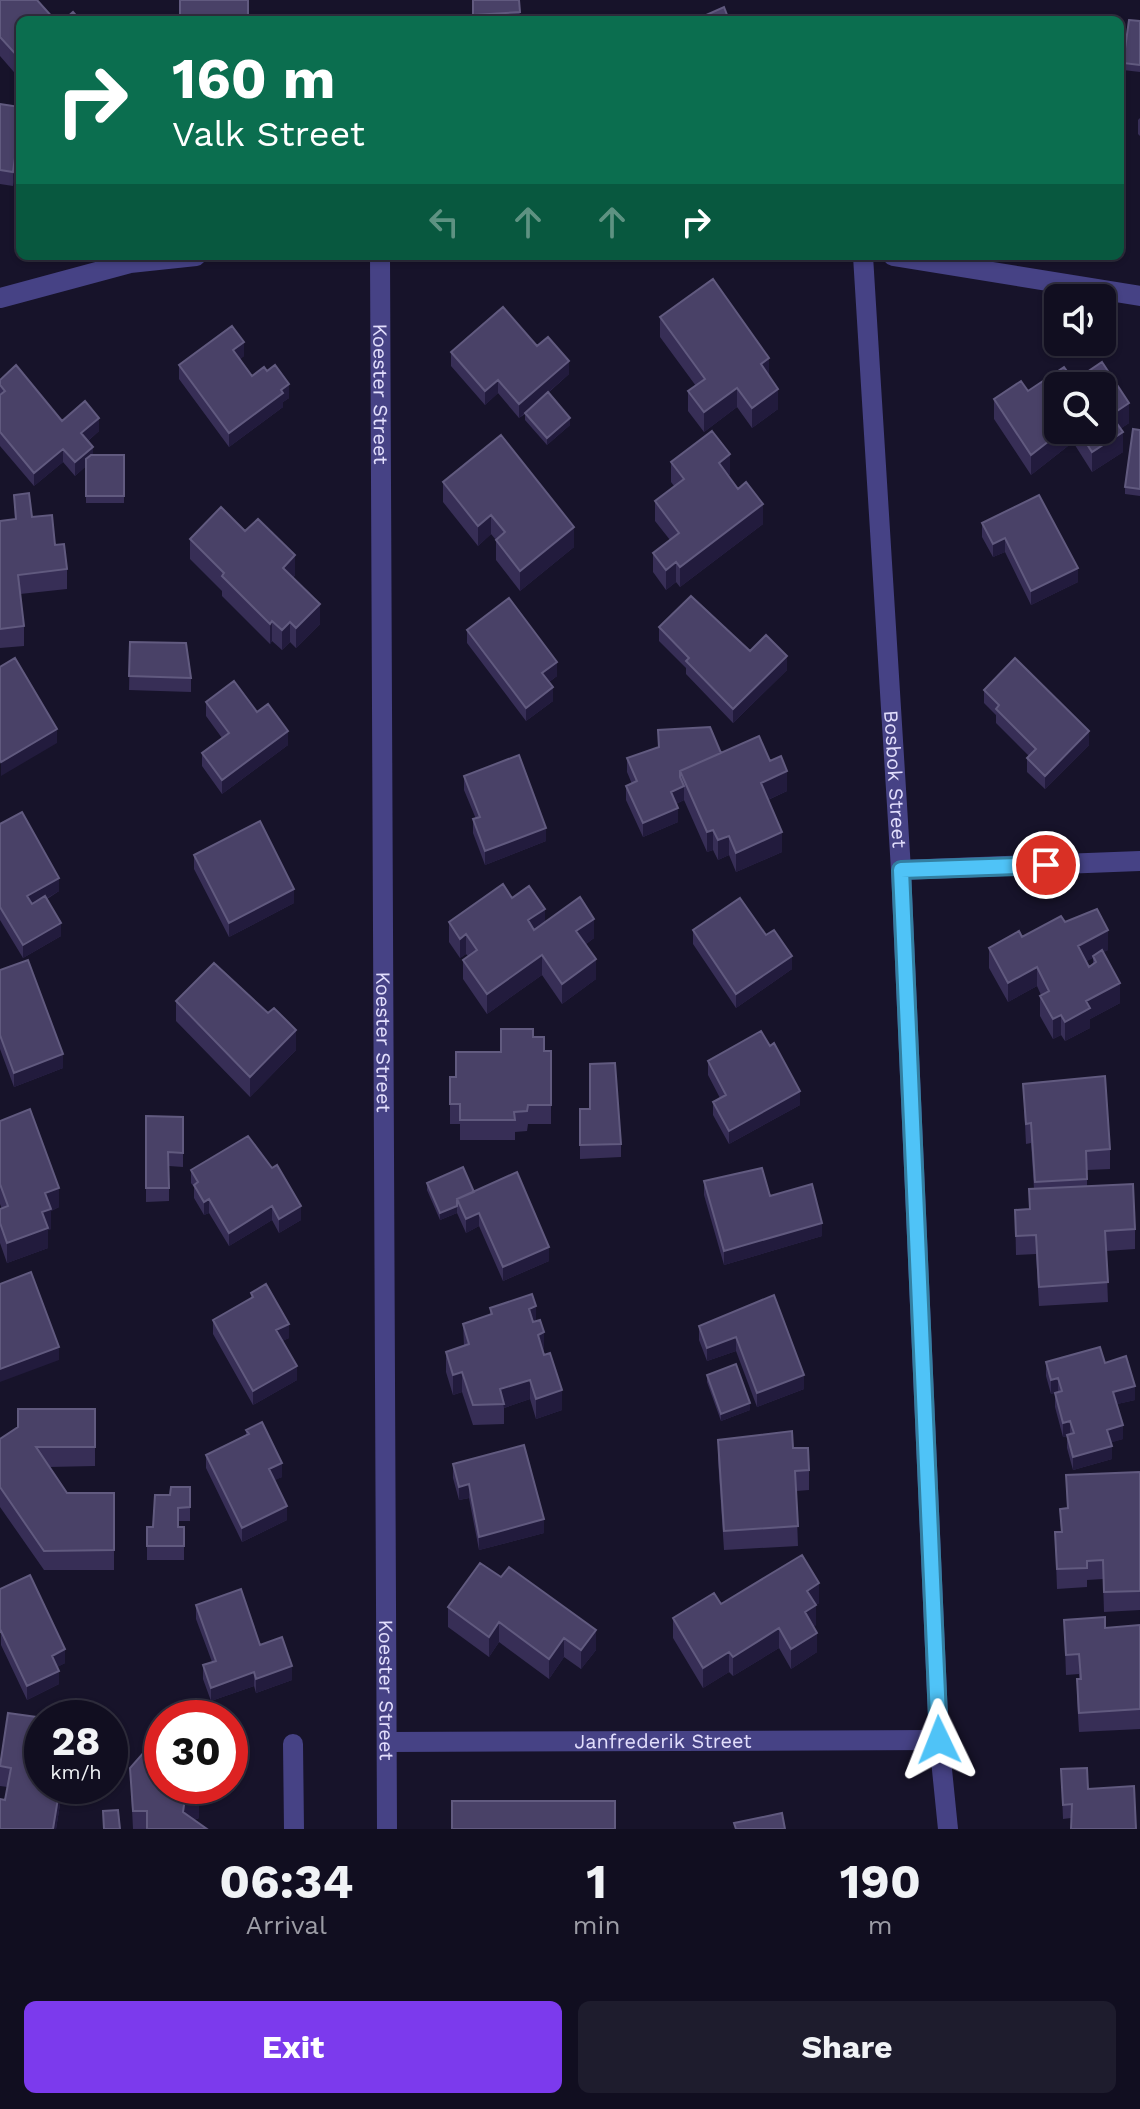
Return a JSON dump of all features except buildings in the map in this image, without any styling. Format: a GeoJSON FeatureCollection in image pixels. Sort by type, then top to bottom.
{"type":"FeatureCollection","features":[{"type":"Feature","properties":{"kind":"street"},"geometry":{"type":"LineString","coordinates":[[0,298],[130,263],[158,260]]}},
{"type":"Feature","properties":{"kind":"street","name":"Koester Street"},"geometry":{"type":"LineString","coordinates":[[380,260],[387,1829]]}},
{"type":"Feature","properties":{"kind":"street","name":"Bosbok Street"},"geometry":{"type":"LineString","coordinates":[[863,260],[901,870],[939,1740],[948,1829]]}},
{"type":"Feature","properties":{"kind":"street"},"geometry":{"type":"LineString","coordinates":[[918,260],[1140,296]]}},
{"type":"Feature","properties":{"kind":"street"},"geometry":{"type":"LineString","coordinates":[[901,870],[1140,861]]}},
{"type":"Feature","properties":{"kind":"street","name":"Janfrederik Street"},"geometry":{"type":"LineString","coordinates":[[389,1742],[939,1740]]}},
{"type":"Feature","properties":{"kind":"street"},"geometry":{"type":"LineString","coordinates":[[293,1744],[294,1829]]}},
{"type":"Feature","properties":{"kind":"route"},"geometry":{"type":"LineString","coordinates":[[939,1740],[901,870],[1046,865]]}}]}
